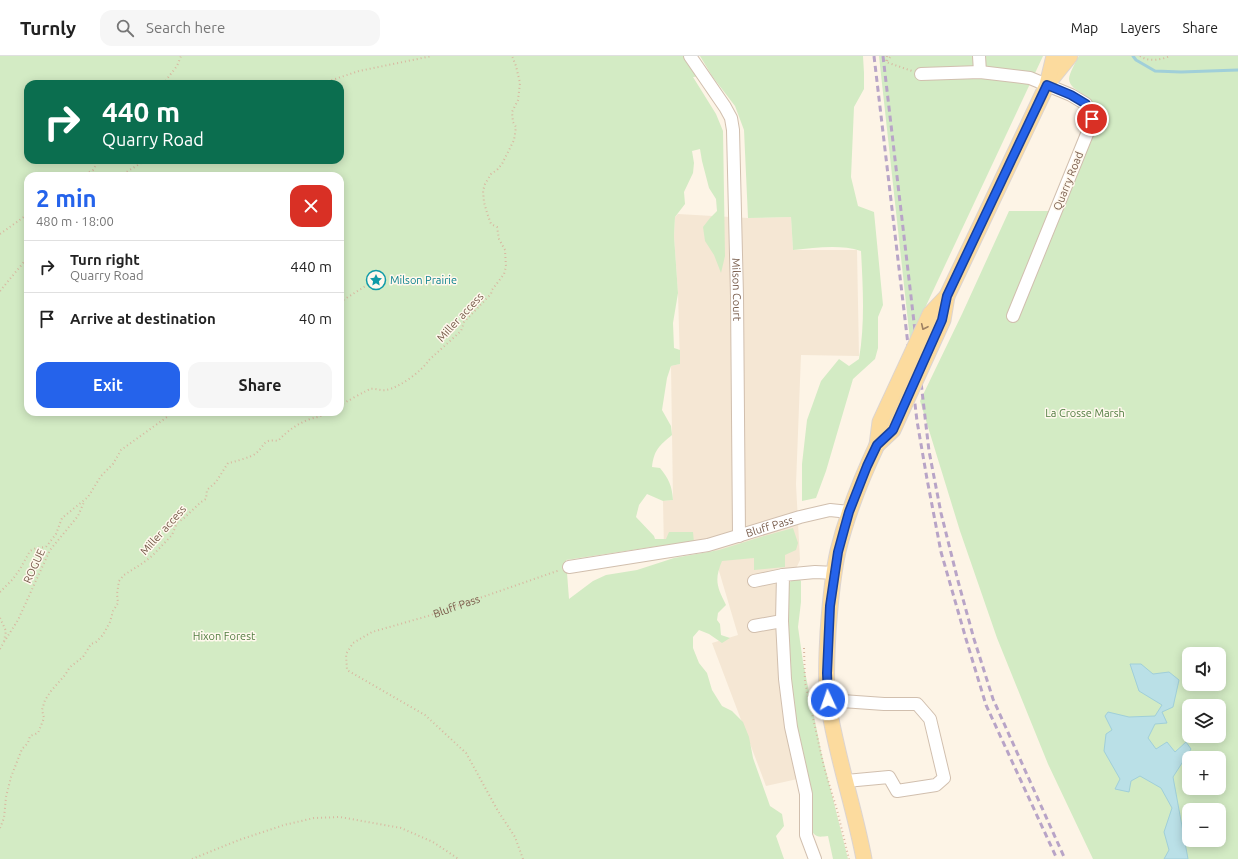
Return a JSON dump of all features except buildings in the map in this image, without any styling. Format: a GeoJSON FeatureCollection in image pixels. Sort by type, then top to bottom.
{"type":"FeatureCollection","features":[{"type":"Feature","properties":{"kind":"main road"},"geometry":{"type":"LineString","coordinates":[[864,859],[833,732],[828,700],[827,673],[830,606],[838,552],[849,512],[877,445],[880,422],[930,314],[947,296],[1047,85],[1054,56]]}},
{"type":"Feature","properties":{"kind":"main road"},"geometry":{"type":"LineString","coordinates":[[1047,85],[1070,56]]}},
{"type":"Feature","properties":{"kind":"street","name":"Milson Court"},"geometry":{"type":"LineString","coordinates":[[690,56],[725,107],[731,118],[734,130],[739,536]]}},
{"type":"Feature","properties":{"kind":"street"},"geometry":{"type":"LineString","coordinates":[[979,56],[980,72]]}},
{"type":"Feature","properties":{"kind":"street","name":"Quarry Road"},"geometry":{"type":"LineString","coordinates":[[921,74],[980,72],[1030,78],[1071,95],[1086,104],[1092,119],[1013,316]]}},
{"type":"Feature","properties":{"kind":"street","name":"Bluff Pass"},"geometry":{"type":"LineString","coordinates":[[569,567],[708,545],[800,517],[830,510],[849,512]]}},
{"type":"Feature","properties":{"kind":"street"},"geometry":{"type":"LineString","coordinates":[[754,580],[815,572],[835,574]]}},
{"type":"Feature","properties":{"kind":"street"},"geometry":{"type":"LineString","coordinates":[[783,575],[782,621],[785,679],[790,719],[806,794],[806,835],[814,859]]}},
{"type":"Feature","properties":{"kind":"street"},"geometry":{"type":"LineString","coordinates":[[754,626],[782,621]]}},
{"type":"Feature","properties":{"kind":"street"},"geometry":{"type":"LineString","coordinates":[[828,700],[884,704],[916,704],[930,719],[944,778],[936,785],[897,791],[889,777],[846,781]]}},
{"type":"Feature","properties":{"kind":"path"},"geometry":{"type":"LineString","coordinates":[[167,80],[177,66],[181,56]]}},
{"type":"Feature","properties":{"kind":"path"},"geometry":{"type":"LineString","coordinates":[[332,80],[359,71],[432,56]]}},
{"type":"Feature","properties":{"kind":"path","name":"Miller access"},"geometry":{"type":"LineString","coordinates":[[344,404],[371,389],[386,390],[406,381],[461,331],[464,322],[491,294],[492,290],[504,274],[506,267],[505,250],[499,239],[497,227],[491,224],[487,214],[483,191],[491,174],[502,164],[514,140],[516,127],[513,122],[512,112],[518,100],[520,84],[512,56]]}},
{"type":"Feature","properties":{"kind":"path"},"geometry":{"type":"LineString","coordinates":[[886,62],[887,56]]}},
{"type":"Feature","properties":{"kind":"path"},"geometry":{"type":"LineString","coordinates":[[886,62],[891,56]]}},
{"type":"Feature","properties":{"kind":"path"},"geometry":{"type":"LineString","coordinates":[[1140,56],[1142,58],[1152,60],[1170,56]]}},
{"type":"Feature","properties":{"kind":"path"},"geometry":{"type":"LineString","coordinates":[[886,62],[921,74]]}},
{"type":"Feature","properties":{"kind":"path"},"geometry":{"type":"LineString","coordinates":[[89,172],[93,170],[97,164]]}},
{"type":"Feature","properties":{"kind":"path"},"geometry":{"type":"LineString","coordinates":[[126,172],[140,164]]}},
{"type":"Feature","properties":{"kind":"path"},"geometry":{"type":"LineString","coordinates":[[0,234],[24,217]]}},
{"type":"Feature","properties":{"kind":"path"},"geometry":{"type":"LineString","coordinates":[[0,291],[24,262]]}},
{"type":"Feature","properties":{"kind":"path"},"geometry":{"type":"LineString","coordinates":[[344,300],[372,282]]}},
{"type":"Feature","properties":{"kind":"path","name":"ROGUE"},"geometry":{"type":"LineString","coordinates":[[0,592],[20,570],[30,551],[36,548],[46,547],[56,534],[62,518],[84,501],[94,489],[101,476],[116,459],[117,454],[169,416]]}},
{"type":"Feature","properties":{"kind":"path","name":"Miller access"},"geometry":{"type":"LineString","coordinates":[[0,828],[4,818],[6,797],[22,749],[28,743],[30,736],[38,733],[44,718],[42,710],[44,700],[65,675],[70,666],[83,657],[90,644],[96,642],[102,635],[110,622],[113,611],[118,603],[117,594],[119,581],[124,575],[152,556],[172,535],[177,523],[206,499],[207,490],[216,482],[228,463],[239,461],[255,455],[264,444],[272,440],[278,441],[290,428],[321,416]]}},
{"type":"Feature","properties":{"kind":"path","name":"ROGUE"},"geometry":{"type":"LineString","coordinates":[[0,649],[18,620],[50,550],[78,516],[84,501]]}},
{"type":"Feature","properties":{"kind":"path","name":"Bluff Pass"},"geometry":{"type":"LineString","coordinates":[[523,859],[515,837],[498,811],[466,752],[426,715],[348,670],[346,654],[353,643],[372,632],[428,616],[569,567]]}},
{"type":"Feature","properties":{"kind":"path"},"geometry":{"type":"LineString","coordinates":[[0,618],[6,631],[4,642]]}},
{"type":"Feature","properties":{"kind":"path"},"geometry":{"type":"LineString","coordinates":[[804,648],[805,682],[824,767],[837,810],[849,859]]}},
{"type":"Feature","properties":{"kind":"path"},"geometry":{"type":"LineString","coordinates":[[192,859],[239,840],[284,825],[314,818],[340,817],[401,828],[433,842],[460,859]]}},
{"type":"Feature","properties":{"kind":"shaded area"},"geometry":{"type":"Polygon","coordinates":[[[678,214],[748,218],[791,217],[793,250],[857,250],[859,356],[801,355],[796,484],[800,560],[787,588],[802,778],[766,786],[712,643],[738,635],[711,544],[664,549],[663,501],[673,500],[671,366],[680,364],[678,293],[674,236],[675,217],[678,214]]]}},
{"type":"Feature","properties":{"kind":"green space","name":"Hixon Forest"},"geometry":{"type":"Polygon","coordinates":[[[0,56],[690,56],[704,76],[693,77],[716,114],[723,131],[725,256],[721,273],[714,255],[705,241],[703,227],[717,211],[716,199],[709,188],[700,149],[692,151],[694,163],[693,173],[684,192],[685,204],[675,217],[674,236],[678,293],[673,323],[674,348],[680,350],[680,364],[671,366],[667,378],[662,410],[671,426],[672,435],[656,452],[652,467],[660,468],[666,476],[670,483],[673,500],[663,501],[647,494],[639,505],[636,517],[654,536],[655,539],[666,539],[669,532],[693,532],[694,543],[652,547],[566,560],[569,599],[593,581],[606,575],[637,570],[674,558],[719,550],[793,528],[798,543],[796,550],[785,555],[785,567],[754,570],[754,558],[722,561],[717,579],[720,593],[726,605],[718,613],[717,620],[720,624],[721,635],[730,638],[722,643],[709,634],[699,630],[693,637],[693,648],[699,663],[707,673],[712,690],[722,706],[732,711],[743,722],[749,737],[753,758],[770,806],[782,814],[784,826],[776,836],[784,859],[0,859],[0,56]]]}},
{"type":"Feature","properties":{"kind":"green space"},"geometry":{"type":"Polygon","coordinates":[[[700,56],[863,56],[864,89],[854,107],[851,177],[858,206],[874,212],[883,305],[878,317],[878,348],[875,359],[853,379],[826,471],[816,498],[802,501],[802,464],[807,420],[821,381],[839,359],[849,366],[859,359],[863,319],[861,251],[836,247],[793,250],[791,217],[748,218],[744,130],[735,106],[712,76],[700,56]]]}},
{"type":"Feature","properties":{"kind":"green space"},"geometry":{"type":"Polygon","coordinates":[[[879,56],[1043,56],[910,340],[879,56]]]}},
{"type":"Feature","properties":{"kind":"green space","name":"La Crosse Marsh"},"geometry":{"type":"Polygon","coordinates":[[[1079,56],[1238,56],[1238,859],[1093,859],[1048,764],[997,638],[960,531],[920,401],[1009,211],[1060,211],[1094,132],[1096,119],[1095,109],[1091,102],[1071,84],[1069,77],[1079,56]]]}},
{"type":"Feature","properties":{"kind":"green space"},"geometry":{"type":"Polygon","coordinates":[[[797,577],[801,581],[801,602],[798,627],[803,662],[821,751],[848,859],[833,859],[828,836],[818,836],[810,829],[796,737],[784,636],[787,592],[789,583],[797,577]]]}},
{"type":"Feature","properties":{"kind":"water"},"geometry":{"type":"Polygon","coordinates":[[[1130,664],[1141,664],[1153,674],[1169,672],[1179,680],[1173,707],[1162,712],[1167,723],[1155,724],[1148,738],[1156,749],[1167,742],[1175,752],[1185,743],[1187,743],[1191,749],[1190,751],[1182,751],[1182,763],[1173,777],[1182,826],[1182,847],[1186,847],[1188,859],[1164,859],[1169,850],[1164,832],[1172,808],[1161,788],[1140,776],[1131,781],[1129,792],[1115,789],[1120,779],[1104,751],[1106,734],[1112,730],[1105,716],[1108,712],[1129,717],[1155,716],[1162,705],[1139,691],[1130,664]]]}},
{"type":"Feature","properties":{"kind":"waterway"},"geometry":{"type":"LineString","coordinates":[[1133,56],[1136,60],[1155,71],[1181,72],[1238,70]]}},
{"type":"Feature","properties":{"kind":"railway"},"geometry":{"type":"LineString","coordinates":[[874,56],[917,421],[941,552],[986,705],[1057,859]]}},
{"type":"Feature","properties":{"kind":"railway"},"geometry":{"type":"LineString","coordinates":[[883,56],[929,451],[941,513],[974,639],[993,699],[1065,859]]}},
{"type":"Feature","properties":{"kind":"place","name":"Milson Prairie"},"geometry":{"type":"Point","coordinates":[376,280]}},
{"type":"Feature","properties":{"kind":"route"},"geometry":{"type":"LineString","coordinates":[[828,700],[827,673],[830,606],[838,552],[849,512],[867,466],[877,445],[893,430],[942,320],[947,296],[1047,85],[1071,95],[1086,104],[1092,119]]}}]}
